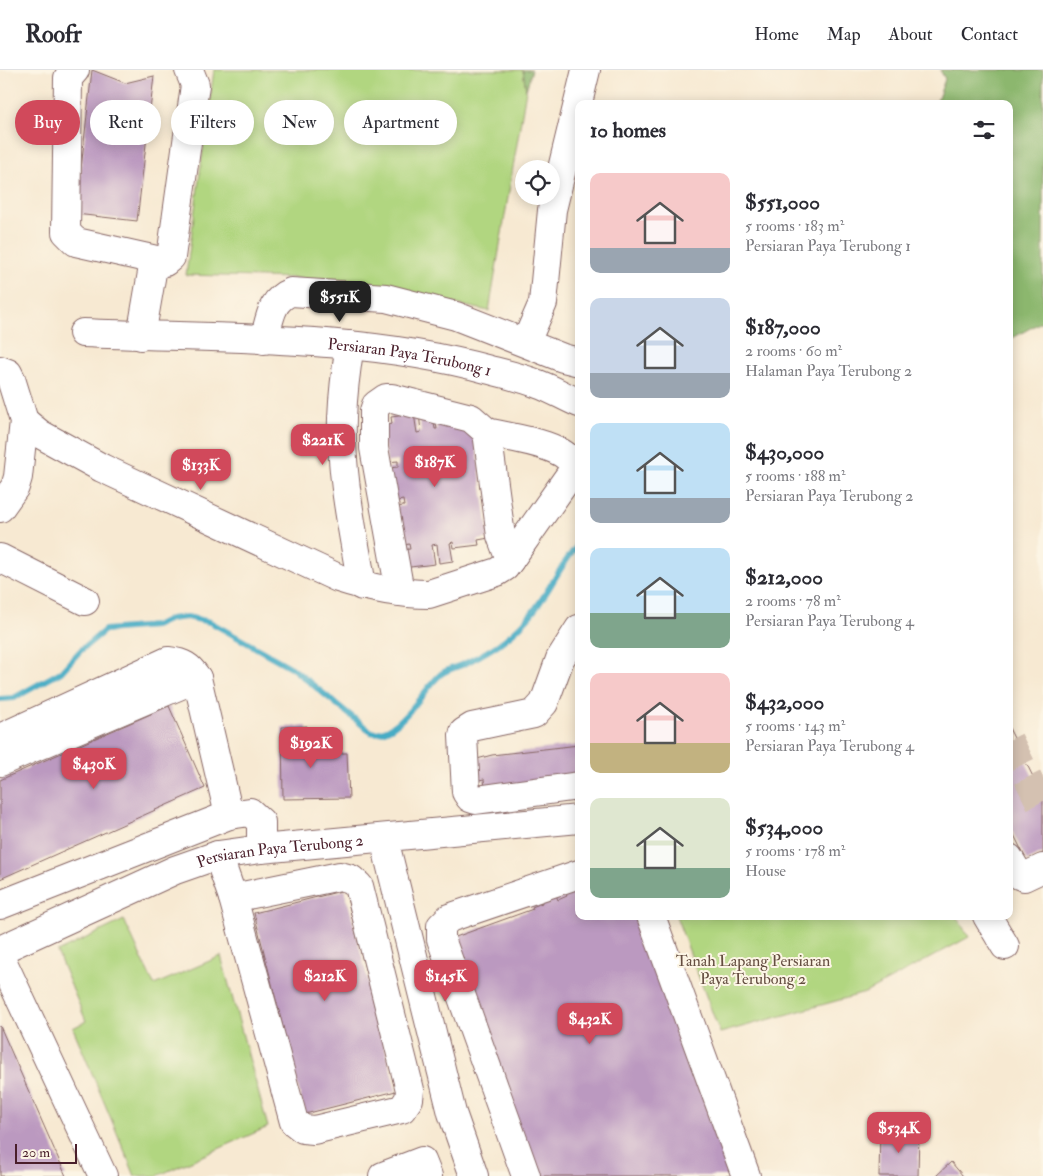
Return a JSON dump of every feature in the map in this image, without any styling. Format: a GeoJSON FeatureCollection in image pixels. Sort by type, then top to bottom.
{"type":"FeatureCollection","features":[{"type":"Feature","properties":{"kind":"street"},"geometry":{"type":"LineString","coordinates":[[75,70],[68,78],[66,232],[76,242],[165,262],[171,257],[195,86],[189,70]]}},
{"type":"Feature","properties":{"kind":"street"},"geometry":{"type":"LineString","coordinates":[[579,100],[586,70]]}},
{"type":"Feature","properties":{"kind":"street"},"geometry":{"type":"LineString","coordinates":[[526,342],[543,303],[552,210],[575,115]]}},
{"type":"Feature","properties":{"kind":"street"},"geometry":{"type":"LineString","coordinates":[[142,336],[154,261]]}},
{"type":"Feature","properties":{"kind":"street"},"geometry":{"type":"LineString","coordinates":[[264,340],[275,302],[281,296],[291,292],[386,298],[456,316],[575,360]]}},
{"type":"Feature","properties":{"kind":"street","name":"Persiaran Paya Terubong 1"},"geometry":{"type":"LineString","coordinates":[[83,333],[350,345],[457,361],[537,383],[575,401]]}},
{"type":"Feature","properties":{"kind":"street"},"geometry":{"type":"LineString","coordinates":[[350,345],[343,394],[342,447],[346,492],[362,586]]}},
{"type":"Feature","properties":{"kind":"street"},"geometry":{"type":"LineString","coordinates":[[0,370],[8,373],[11,379],[24,420],[18,477],[15,487],[0,508]]}},
{"type":"Feature","properties":{"kind":"street"},"geometry":{"type":"LineString","coordinates":[[24,420],[40,434],[102,468],[338,578],[376,590],[400,592],[429,594],[496,572],[510,560],[572,472],[574,464],[570,458],[556,448],[487,432],[471,418],[392,398],[386,398],[376,405],[374,448],[400,592]]}},
{"type":"Feature","properties":{"kind":"street"},"geometry":{"type":"LineString","coordinates":[[487,432],[501,536],[510,560]]}},
{"type":"Feature","properties":{"kind":"street"},"geometry":{"type":"LineString","coordinates":[[0,558],[85,601]]}},
{"type":"Feature","properties":{"kind":"street"},"geometry":{"type":"LineString","coordinates":[[575,635],[560,658],[544,703],[534,714],[472,727],[463,736],[466,792],[470,798],[476,800],[575,787]]}},
{"type":"Feature","properties":{"kind":"street"},"geometry":{"type":"LineString","coordinates":[[0,738],[168,661],[189,666],[197,678],[229,814]]}},
{"type":"Feature","properties":{"kind":"street"},"geometry":{"type":"LineString","coordinates":[[0,762],[197,678]]}},
{"type":"Feature","properties":{"kind":"street"},"geometry":{"type":"LineString","coordinates":[[0,905],[229,814],[250,812],[261,822],[261,849]]}},
{"type":"Feature","properties":{"kind":"street","name":"Persiaran Paya Terubong 2"},"geometry":{"type":"LineString","coordinates":[[0,950],[175,870],[218,855],[261,849],[384,839],[575,819]]}},
{"type":"Feature","properties":{"kind":"street"},"geometry":{"type":"LineString","coordinates":[[384,839],[452,1113],[474,1176]]}},
{"type":"Feature","properties":{"kind":"street"},"geometry":{"type":"LineString","coordinates":[[218,855],[233,898],[294,1122],[303,1129],[314,1130],[402,1110],[409,1099],[410,1090],[359,886],[351,879],[340,876],[233,898]]}},
{"type":"Feature","properties":{"kind":"street"},"geometry":{"type":"LineString","coordinates":[[1013,865],[1019,875],[1024,877],[1043,868]]}},
{"type":"Feature","properties":{"kind":"street"},"geometry":{"type":"LineString","coordinates":[[526,1176],[440,939],[441,926],[449,918],[575,875]]}},
{"type":"Feature","properties":{"kind":"street"},"geometry":{"type":"LineString","coordinates":[[653,920],[746,1176]]}},
{"type":"Feature","properties":{"kind":"street"},"geometry":{"type":"LineString","coordinates":[[989,920],[1005,946]]}},
{"type":"Feature","properties":{"kind":"street"},"geometry":{"type":"LineString","coordinates":[[0,956],[6,984],[103,1176]]}},
{"type":"Feature","properties":{"kind":"street"},"geometry":{"type":"LineString","coordinates":[[383,1176],[422,1161],[428,1176]]}},
{"type":"Feature","properties":{"kind":"green space"},"geometry":{"type":"Polygon","coordinates":[[[214,70],[523,70],[526,90],[489,311],[390,290],[297,278],[186,275],[204,145],[254,145],[254,100],[210,100],[214,70]]]}},
{"type":"Feature","properties":{"kind":"green space"},"geometry":{"type":"Polygon","coordinates":[[[523,70],[532,70],[526,90],[523,70]]]}},
{"type":"Feature","properties":{"kind":"green space"},"geometry":{"type":"Polygon","coordinates":[[[940,70],[1043,70],[1043,321],[1013,338],[1013,100],[937,100],[945,79],[940,70]]]}},
{"type":"Feature","properties":{"kind":"green space"},"geometry":{"type":"Polygon","coordinates":[[[124,920],[154,985],[221,956],[268,1127],[157,1176],[135,1176],[73,1028],[86,1021],[57,952],[124,920]]]}},
{"type":"Feature","properties":{"kind":"green space","name":"Tanah Lapang Persiaran Paya Terubong 2"},"geometry":{"type":"Polygon","coordinates":[[[678,920],[958,920],[969,937],[865,993],[720,1033],[678,920]]]}},
{"type":"Feature","properties":{"kind":"building"},"geometry":{"type":"Polygon","coordinates":[[[92,70],[125,83],[154,76],[151,100],[90,100],[90,145],[146,145],[137,221],[76,214],[92,70]]]}},
{"type":"Feature","properties":{"kind":"building"},"geometry":{"type":"Polygon","coordinates":[[[432,411],[435,429],[437,429],[436,423],[473,423],[489,538],[478,540],[479,545],[454,548],[453,542],[450,543],[453,561],[439,563],[437,544],[432,545],[435,564],[402,568],[399,550],[410,549],[409,544],[399,546],[393,507],[404,506],[403,500],[393,502],[388,468],[398,467],[398,461],[387,462],[382,426],[392,424],[391,417],[414,414],[417,433],[421,432],[419,413],[432,411]]]}},
{"type":"Feature","properties":{"kind":"building"},"geometry":{"type":"Polygon","coordinates":[[[169,706],[205,788],[0,879],[0,780],[169,706]]]}},
{"type":"Feature","properties":{"kind":"building"},"geometry":{"type":"Polygon","coordinates":[[[307,726],[307,754],[347,753],[349,798],[283,799],[282,727],[307,726]]]}},
{"type":"Feature","properties":{"kind":"building"},"geometry":{"type":"Polygon","coordinates":[[[1013,736],[1043,797],[1043,853],[1027,861],[1013,833],[1013,736]]]}},
{"type":"Feature","properties":{"kind":"building"},"geometry":{"type":"Polygon","coordinates":[[[575,745],[575,778],[485,789],[484,779],[479,780],[477,759],[492,755],[575,745]]]}},
{"type":"Feature","properties":{"kind":"building"},"geometry":{"type":"Polygon","coordinates":[[[575,888],[575,920],[642,920],[735,1176],[536,1176],[450,939],[533,909],[532,907],[542,903],[541,901],[556,895],[558,900],[567,896],[565,892],[575,888]]]}},
{"type":"Feature","properties":{"kind":"building"},"geometry":{"type":"Polygon","coordinates":[[[345,890],[396,1091],[305,1114],[254,913],[345,890]]]}},
{"type":"Feature","properties":{"kind":"building"},"geometry":{"type":"Polygon","coordinates":[[[0,1026],[66,1176],[0,1176],[0,1026]]]}},
{"type":"Feature","properties":{"kind":"building"},"geometry":{"type":"Polygon","coordinates":[[[880,1131],[919,1132],[918,1176],[879,1176],[880,1131]]]}},
{"type":"Feature","properties":{"kind":"building"},"geometry":{"type":"Polygon","coordinates":[[[951,1162],[963,1176],[936,1176],[951,1162]]]}},
{"type":"Feature","properties":{"kind":"waterway"},"geometry":{"type":"LineString","coordinates":[[0,699],[14,698],[61,672],[80,651],[105,630],[155,626],[170,619],[187,617],[210,622],[292,668],[371,732],[381,732],[391,728],[400,721],[441,674],[491,649],[520,627],[534,611],[575,549]]}},
{"type":"Feature","properties":{"kind":"tunnel"},"geometry":{"type":"LineString","coordinates":[[1013,748],[1043,809]]}}]}
